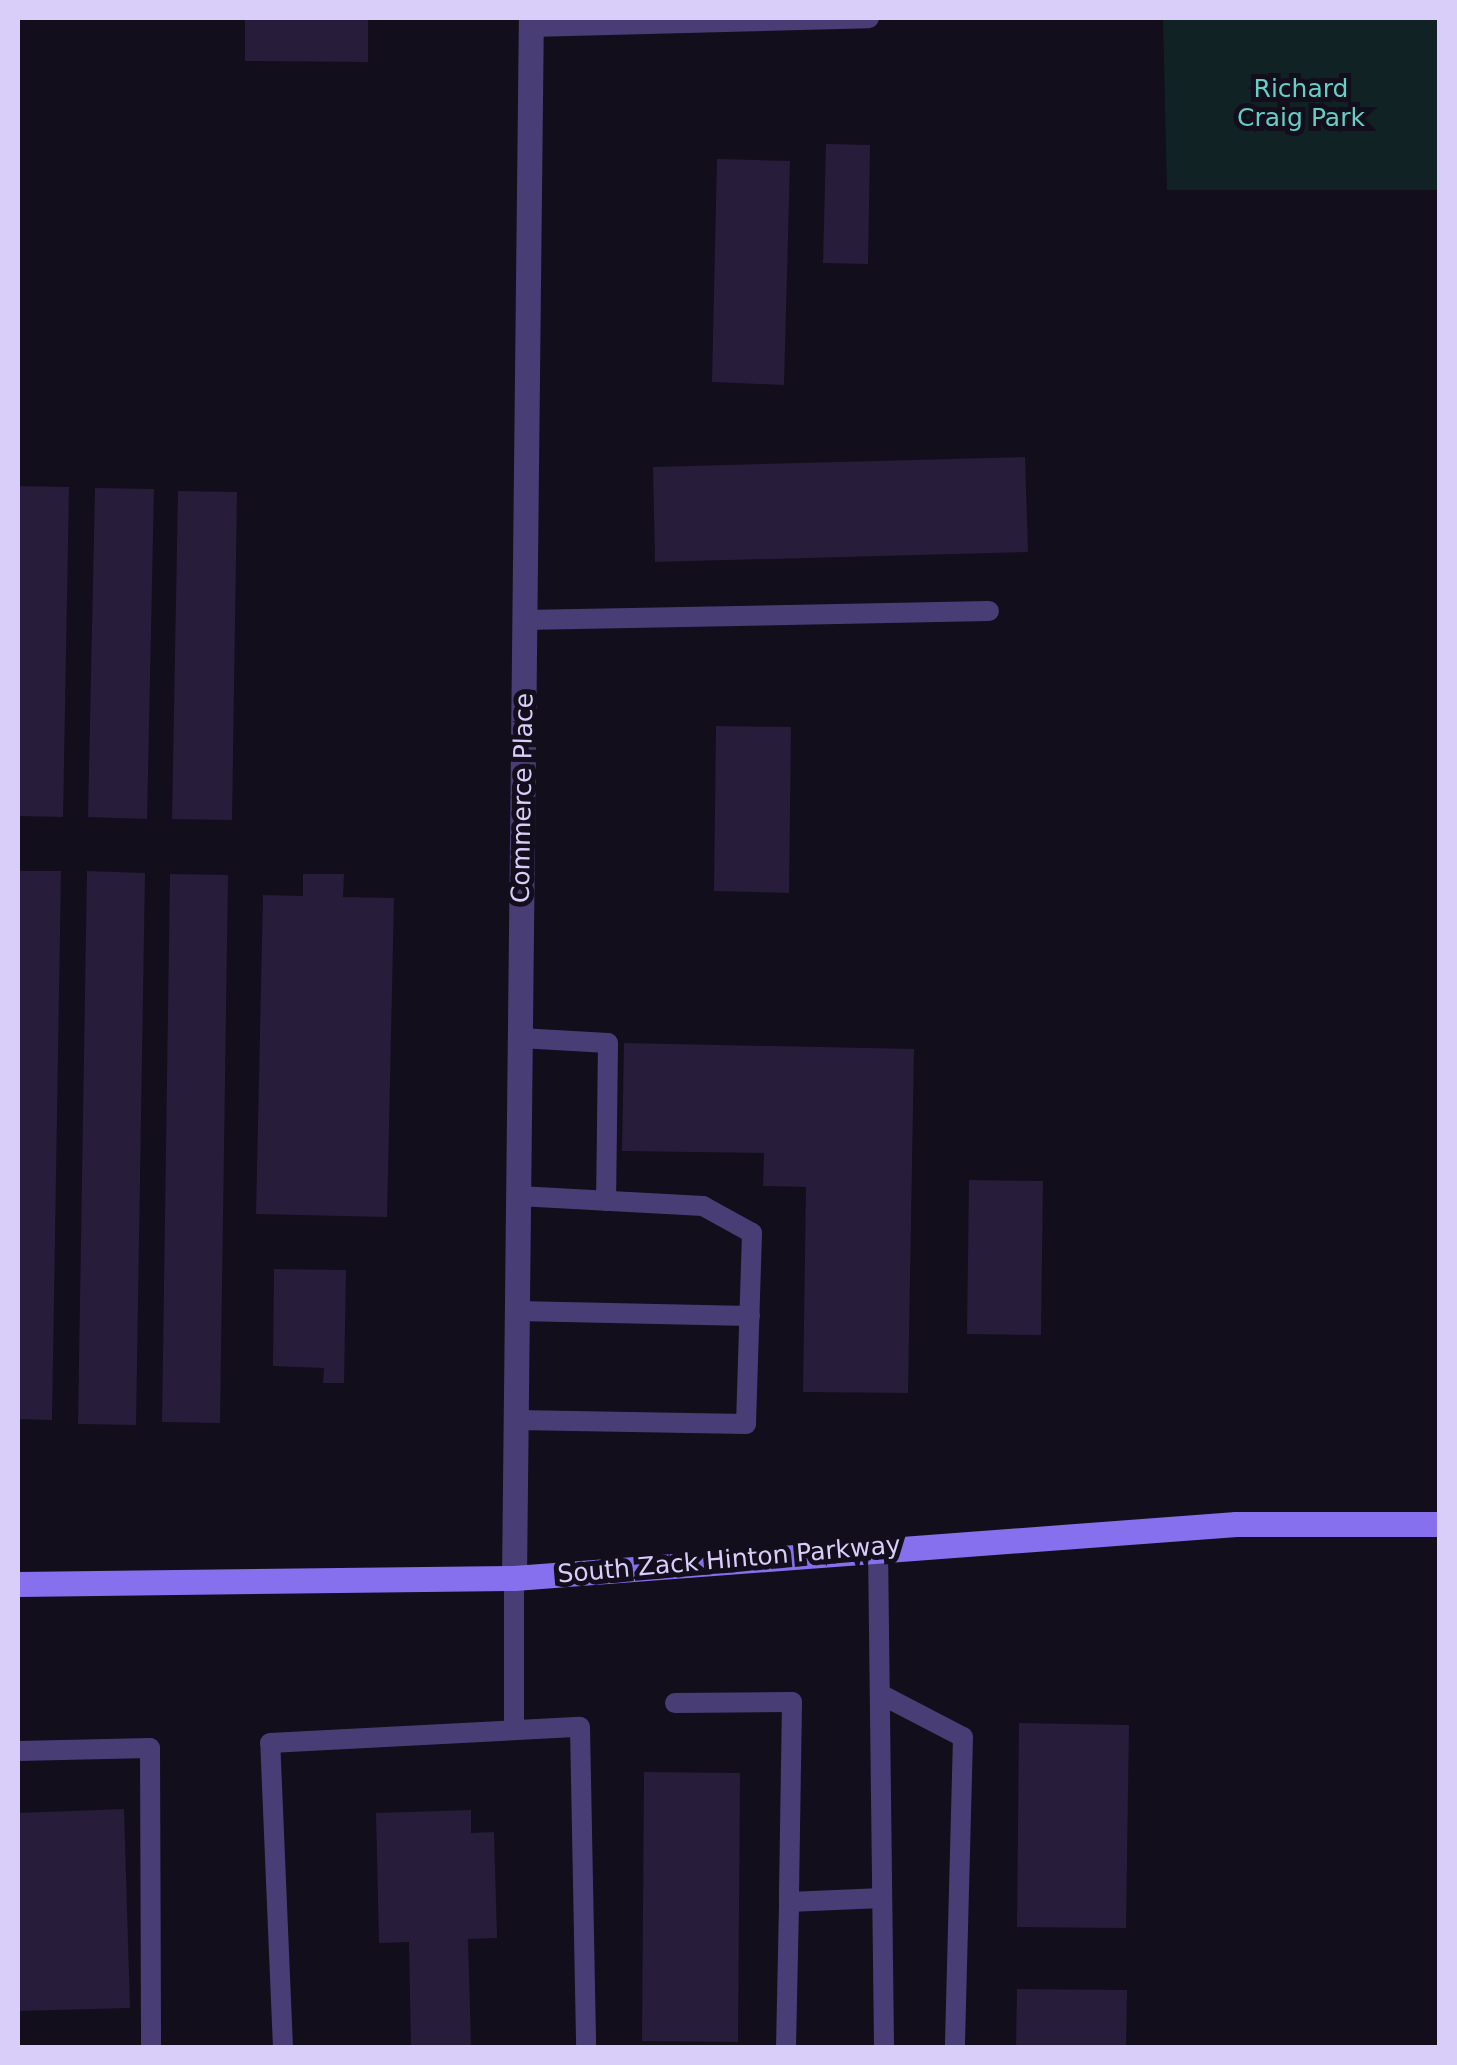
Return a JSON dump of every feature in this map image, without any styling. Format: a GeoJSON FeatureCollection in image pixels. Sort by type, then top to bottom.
{"type":"FeatureCollection","features":[{"type":"Feature","properties":{"kind":"main road","name":"South Zack Hinton Parkway"},"geometry":{"type":"LineString","coordinates":[[18,1584],[514,1578],[1236,1524],[1440,1524]]}},
{"type":"Feature","properties":{"kind":"street","name":"Commerce Place"},"geometry":{"type":"LineString","coordinates":[[514,1578],[531,22]]}},
{"type":"Feature","properties":{"kind":"lane"},"geometry":{"type":"LineString","coordinates":[[531,22],[870,18]]}},
{"type":"Feature","properties":{"kind":"lane"},"geometry":{"type":"LineString","coordinates":[[524,620],[989,611]]}},
{"type":"Feature","properties":{"kind":"lane"},"geometry":{"type":"LineString","coordinates":[[520,1038],[608,1043],[606,1200]]}},
{"type":"Feature","properties":{"kind":"lane"},"geometry":{"type":"LineString","coordinates":[[516,1420],[746,1424],[752,1234],[740,1220],[703,1206],[518,1196]]}},
{"type":"Feature","properties":{"kind":"lane"},"geometry":{"type":"LineString","coordinates":[[517,1311],[750,1316]]}},
{"type":"Feature","properties":{"kind":"lane"},"geometry":{"type":"LineString","coordinates":[[878,1548],[884,2048]]}},
{"type":"Feature","properties":{"kind":"lane"},"geometry":{"type":"LineString","coordinates":[[514,1578],[514,1728]]}},
{"type":"Feature","properties":{"kind":"lane"},"geometry":{"type":"LineString","coordinates":[[880,1694],[963,1737],[955,2048]]}},
{"type":"Feature","properties":{"kind":"lane"},"geometry":{"type":"LineString","coordinates":[[675,1704],[792,1702],[786,2048]]}},
{"type":"Feature","properties":{"kind":"lane"},"geometry":{"type":"LineString","coordinates":[[283,2048],[270,1744],[580,1727],[586,2048]]}},
{"type":"Feature","properties":{"kind":"lane"},"geometry":{"type":"LineString","coordinates":[[18,1750],[150,1748],[151,2048]]}},
{"type":"Feature","properties":{"kind":"lane"},"geometry":{"type":"LineString","coordinates":[[789,1902],[882,1898]]}},
{"type":"Feature","properties":{"kind":"green space","name":"Richard Craig Park"},"geometry":{"type":"Polygon","coordinates":[[[1163,18],[1439,18],[1439,190],[1167,190],[1163,18]]]}},
{"type":"Feature","properties":{"kind":"building"},"geometry":{"type":"Polygon","coordinates":[[[245,18],[368,18],[368,62],[245,61],[245,18]]]}},
{"type":"Feature","properties":{"kind":"building"},"geometry":{"type":"Polygon","coordinates":[[[826,144],[870,145],[868,264],[823,263],[826,144]]]}},
{"type":"Feature","properties":{"kind":"building"},"geometry":{"type":"Polygon","coordinates":[[[717,159],[790,161],[784,385],[712,382],[717,159]]]}},
{"type":"Feature","properties":{"kind":"building"},"geometry":{"type":"Polygon","coordinates":[[[1025,457],[1028,552],[655,562],[653,467],[1025,457]]]}},
{"type":"Feature","properties":{"kind":"building"},"geometry":{"type":"Polygon","coordinates":[[[18,486],[69,487],[63,817],[18,816],[18,486]]]}},
{"type":"Feature","properties":{"kind":"building"},"geometry":{"type":"Polygon","coordinates":[[[95,488],[154,489],[147,819],[88,817],[95,488]]]}},
{"type":"Feature","properties":{"kind":"building"},"geometry":{"type":"Polygon","coordinates":[[[178,491],[237,492],[232,820],[172,819],[178,491]]]}},
{"type":"Feature","properties":{"kind":"building"},"geometry":{"type":"Polygon","coordinates":[[[716,726],[791,727],[789,893],[714,891],[716,726]]]}},
{"type":"Feature","properties":{"kind":"building"},"geometry":{"type":"Polygon","coordinates":[[[18,871],[61,871],[52,1420],[18,1419],[18,871]]]}},
{"type":"Feature","properties":{"kind":"building"},"geometry":{"type":"Polygon","coordinates":[[[87,871],[145,873],[136,1425],[78,1424],[87,871]]]}},
{"type":"Feature","properties":{"kind":"building"},"geometry":{"type":"Polygon","coordinates":[[[170,874],[228,875],[220,1423],[162,1422],[170,874]]]}},
{"type":"Feature","properties":{"kind":"building"},"geometry":{"type":"Polygon","coordinates":[[[303,874],[344,874],[343,897],[394,898],[387,1217],[256,1214],[263,895],[303,896],[303,874]]]}},
{"type":"Feature","properties":{"kind":"building"},"geometry":{"type":"Polygon","coordinates":[[[624,1043],[914,1049],[908,1393],[803,1392],[806,1187],[763,1186],[764,1153],[622,1151],[624,1043]]]}},
{"type":"Feature","properties":{"kind":"building"},"geometry":{"type":"Polygon","coordinates":[[[969,1180],[1043,1181],[1041,1335],[967,1334],[969,1180]]]}},
{"type":"Feature","properties":{"kind":"building"},"geometry":{"type":"Polygon","coordinates":[[[274,1269],[346,1270],[344,1383],[323,1383],[324,1368],[273,1366],[274,1269]]]}},
{"type":"Feature","properties":{"kind":"building"},"geometry":{"type":"Polygon","coordinates":[[[1019,1723],[1129,1725],[1126,1928],[1017,1927],[1019,1723]]]}},
{"type":"Feature","properties":{"kind":"building"},"geometry":{"type":"Polygon","coordinates":[[[644,1772],[740,1773],[738,2042],[642,2041],[644,1772]]]}},
{"type":"Feature","properties":{"kind":"building"},"geometry":{"type":"Polygon","coordinates":[[[124,1809],[130,2008],[18,2011],[18,1813],[124,1809]]]}},
{"type":"Feature","properties":{"kind":"building"},"geometry":{"type":"Polygon","coordinates":[[[471,1810],[471,1833],[494,1832],[497,1938],[468,1939],[471,2046],[411,2048],[409,1942],[379,1943],[376,1813],[471,1810]]]}},
{"type":"Feature","properties":{"kind":"building"},"geometry":{"type":"Polygon","coordinates":[[[1017,1989],[1127,1990],[1126,2048],[1016,2048],[1017,1989]]]}}]}
